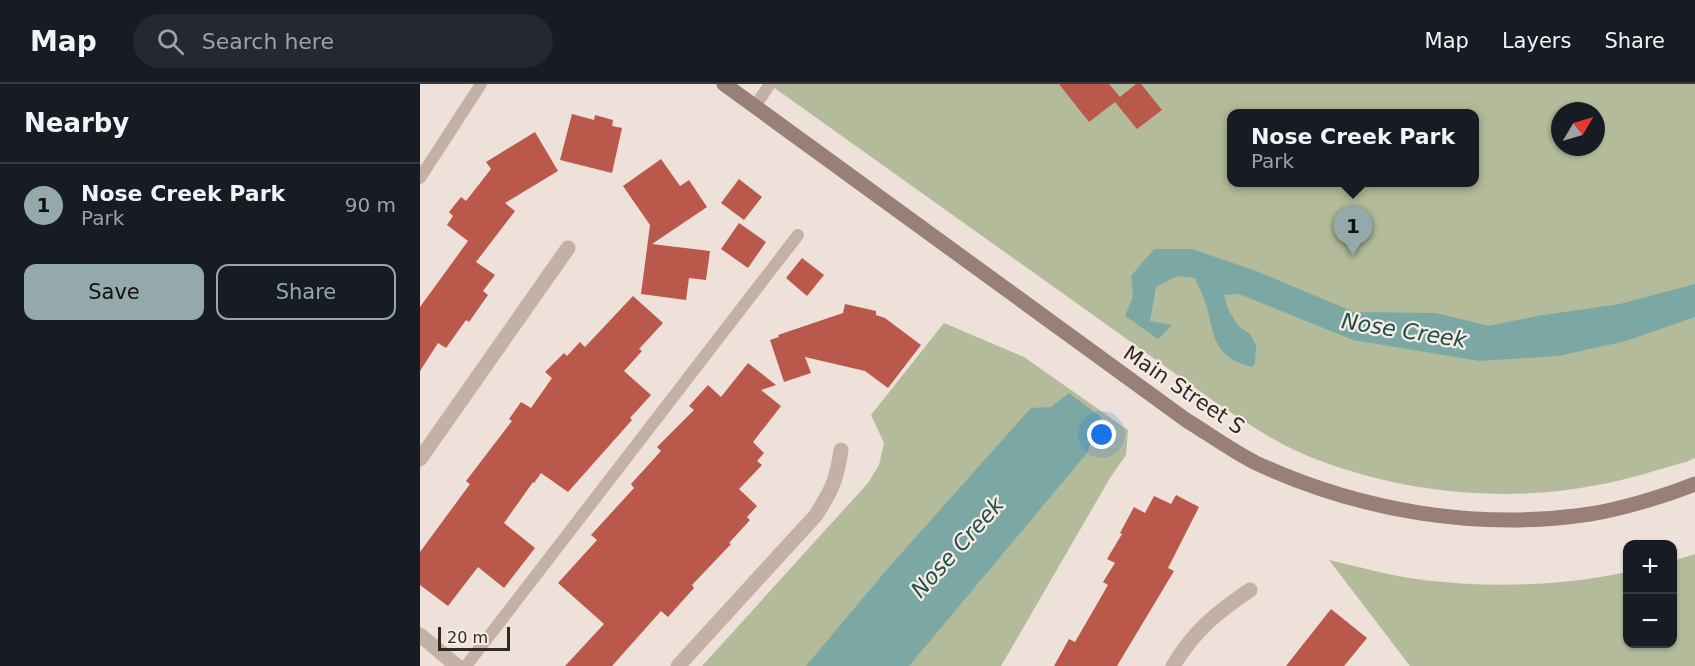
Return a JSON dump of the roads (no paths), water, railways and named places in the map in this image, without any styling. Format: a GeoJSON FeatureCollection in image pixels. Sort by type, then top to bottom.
{"type":"FeatureCollection","features":[{"type":"Feature","properties":{"kind":"main road","name":"Main Street S"},"geometry":{"type":"LineString","coordinates":[[724,84],[1186,420],[1255,462],[1319,489],[1393,509],[1452,517],[1521,520],[1591,514],[1671,493],[1695,484]]}},
{"type":"Feature","properties":{"kind":"street"},"geometry":{"type":"LineString","coordinates":[[420,459],[568,248]]}},
{"type":"Feature","properties":{"kind":"street"},"geometry":{"type":"LineString","coordinates":[[678,666],[816,515],[827,499],[838,475],[841,450]]}},
{"type":"Feature","properties":{"kind":"street"},"geometry":{"type":"LineString","coordinates":[[1173,666],[1186,645],[1216,612],[1250,590]]}},
{"type":"Feature","properties":{"kind":"street"},"geometry":{"type":"LineString","coordinates":[[420,635],[456,666]]}},
{"type":"Feature","properties":{"kind":"lane"},"geometry":{"type":"LineString","coordinates":[[420,177],[481,84]]}},
{"type":"Feature","properties":{"kind":"lane"},"geometry":{"type":"LineString","coordinates":[[755,106],[770,84]]}},
{"type":"Feature","properties":{"kind":"lane"},"geometry":{"type":"LineString","coordinates":[[466,666],[798,235]]}},
{"type":"Feature","properties":{"kind":"water","name":"Nose Creek"},"geometry":{"type":"Polygon","coordinates":[[[1154,249],[1192,249],[1259,272],[1354,312],[1436,313],[1489,326],[1537,316],[1620,304],[1695,284],[1695,317],[1626,341],[1558,356],[1480,361],[1353,340],[1239,294],[1224,295],[1228,309],[1238,326],[1249,333],[1256,345],[1255,364],[1251,367],[1228,357],[1222,350],[1213,333],[1205,301],[1195,278],[1177,276],[1156,287],[1150,321],[1172,325],[1158,339],[1125,316],[1133,296],[1131,276],[1154,249]]]}},
{"type":"Feature","properties":{"kind":"water","name":"Nose Creek"},"geometry":{"type":"Polygon","coordinates":[[[1069,393],[1101,417],[1087,453],[909,666],[806,666],[889,567],[1031,408],[1051,407],[1069,393]]]}},
{"type":"Feature","properties":{"kind":"place","name":"Nose Creek Park"},"geometry":{"type":"Point","coordinates":[1353,256]}}]}
